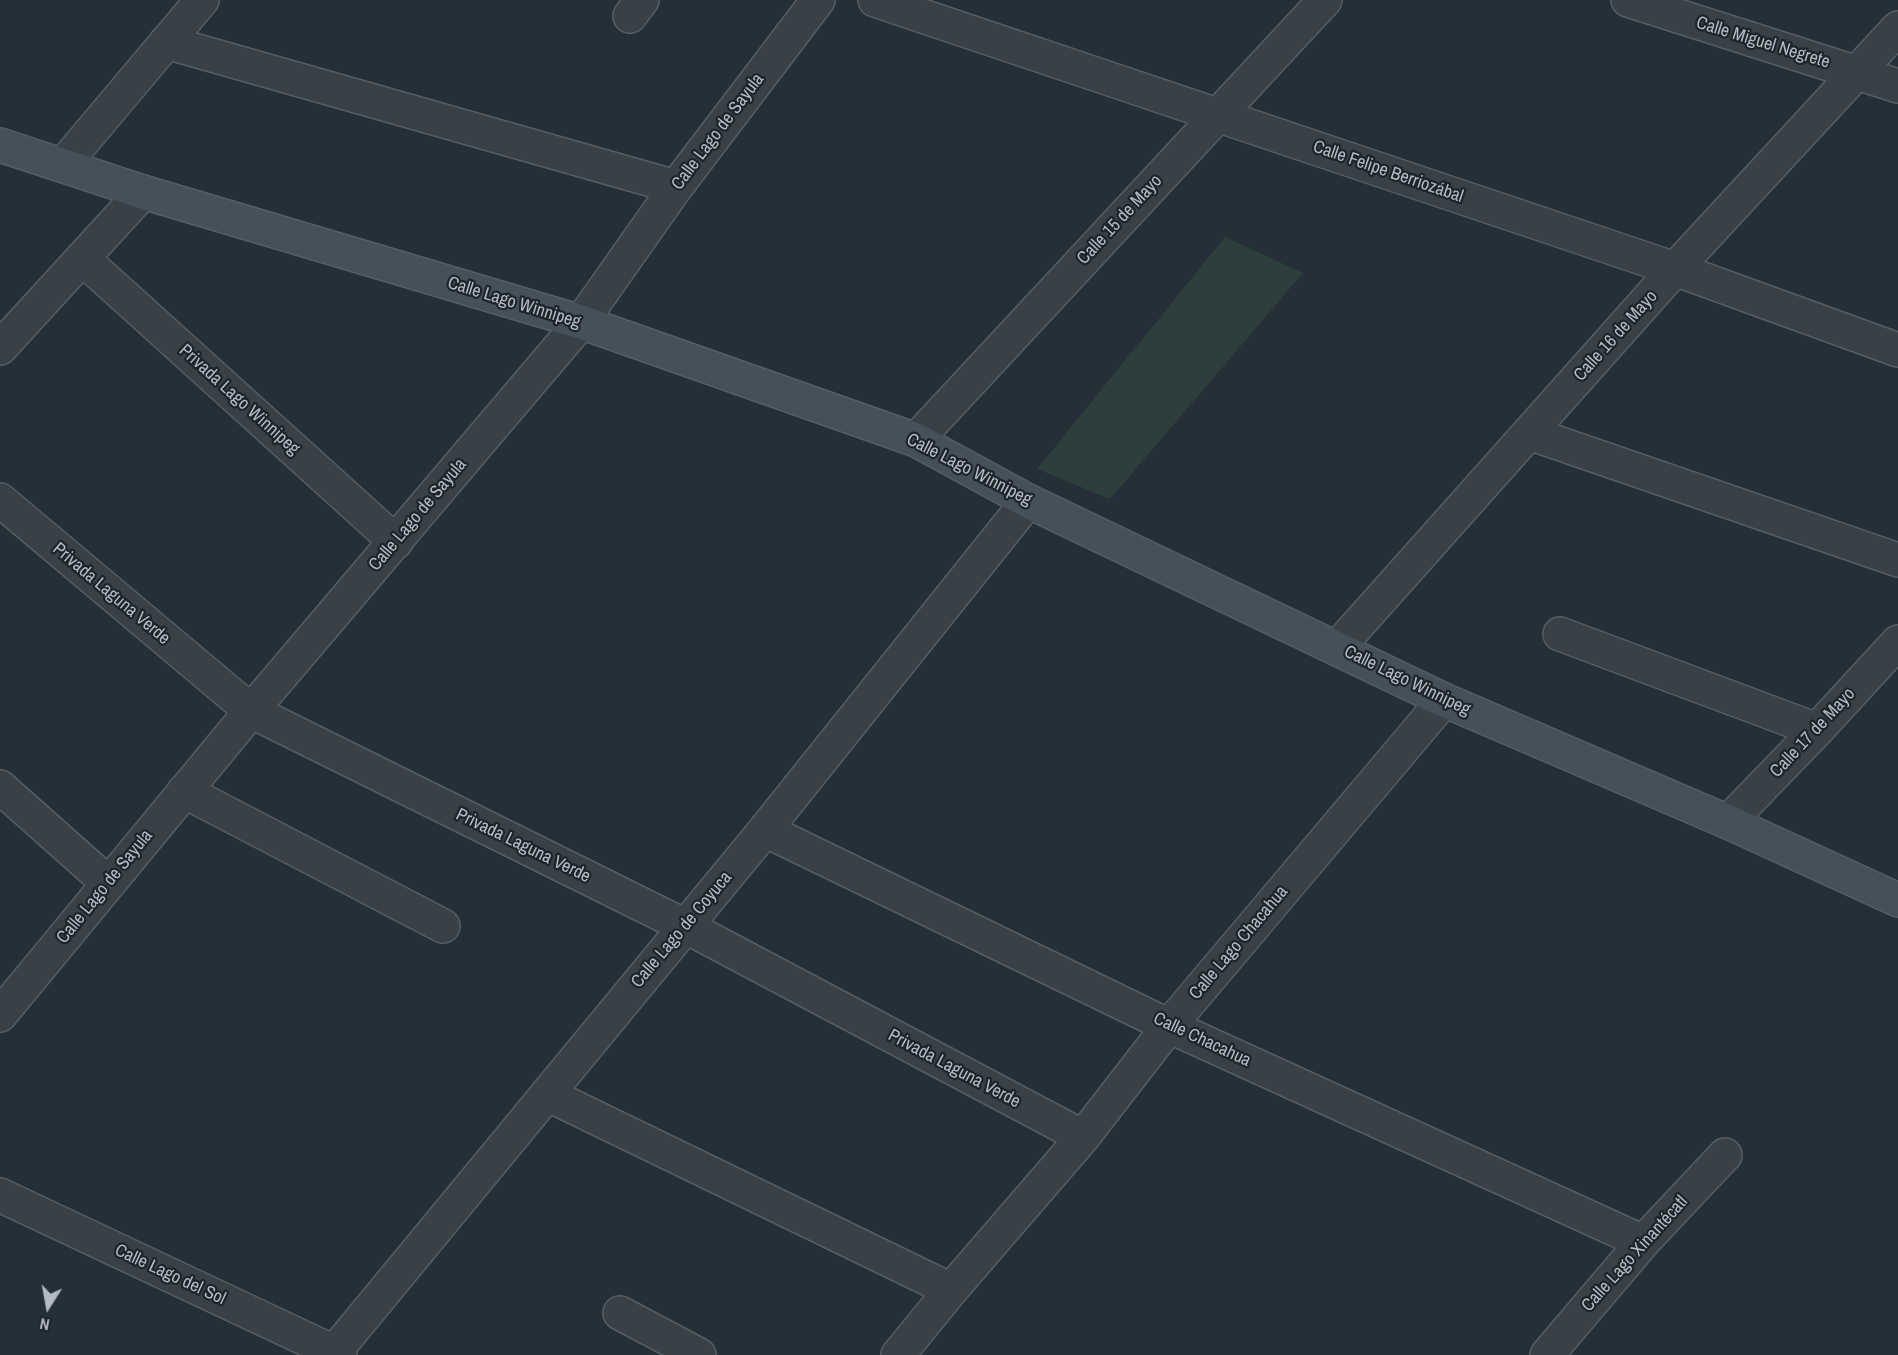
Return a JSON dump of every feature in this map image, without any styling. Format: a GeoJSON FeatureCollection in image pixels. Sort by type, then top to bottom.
{"type":"FeatureCollection","features":[{"type":"Feature","properties":{"kind":"main road","name":"Calle Lago Winnipeg"},"geometry":{"type":"LineString","coordinates":[[0,145],[143,192],[581,322],[916,440],[1028,501],[1338,647],[1444,700],[1728,822],[1898,900]]}},
{"type":"Feature","properties":{"kind":"street"},"geometry":{"type":"LineString","coordinates":[[63,165],[202,0]]}},
{"type":"Feature","properties":{"kind":"street","name":"Calle Lago de Sayula"},"geometry":{"type":"LineString","coordinates":[[0,1015],[251,711],[581,322],[676,187],[818,0]]}},
{"type":"Feature","properties":{"kind":"street","name":"Calle Felipe Berriozábal"},"geometry":{"type":"LineString","coordinates":[[875,0],[1675,269],[1898,350]]}},
{"type":"Feature","properties":{"kind":"street","name":"Calle 15 de Mayo"},"geometry":{"type":"LineString","coordinates":[[916,440],[1325,0]]}},
{"type":"Feature","properties":{"kind":"street","name":"Calle Miguel Negrete"},"geometry":{"type":"LineString","coordinates":[[1628,0],[1898,86]]}},
{"type":"Feature","properties":{"kind":"street","name":"Calle 16 de Mayo"},"geometry":{"type":"LineString","coordinates":[[1338,647],[1675,269],[1898,28]]}},
{"type":"Feature","properties":{"kind":"street"},"geometry":{"type":"LineString","coordinates":[[166,42],[676,187]]}},
{"type":"Feature","properties":{"kind":"street"},"geometry":{"type":"LineString","coordinates":[[0,348],[143,192]]}},
{"type":"Feature","properties":{"kind":"street","name":"Privada Lago Winnipeg"},"geometry":{"type":"LineString","coordinates":[[82,258],[396,542]]}},
{"type":"Feature","properties":{"kind":"street"},"geometry":{"type":"LineString","coordinates":[[1529,433],[1898,560]]}},
{"type":"Feature","properties":{"kind":"street","name":"Privada Laguna Verde"},"geometry":{"type":"LineString","coordinates":[[0,500],[251,711],[685,926],[1083,1137]]}},
{"type":"Feature","properties":{"kind":"street","name":"Calle Lago de Coyuca"},"geometry":{"type":"LineString","coordinates":[[335,1354],[765,830],[1028,501]]}},
{"type":"Feature","properties":{"kind":"street"},"geometry":{"type":"LineString","coordinates":[[1560,634],[1817,730]]}},
{"type":"Feature","properties":{"kind":"street","name":"Calle 17 de Mayo"},"geometry":{"type":"LineString","coordinates":[[1728,822],[1898,642]]}},
{"type":"Feature","properties":{"kind":"street","name":"Calle Lago Chacahua"},"geometry":{"type":"LineString","coordinates":[[898,1355],[1083,1137],[1169,1026],[1444,700]]}},
{"type":"Feature","properties":{"kind":"street"},"geometry":{"type":"LineString","coordinates":[[0,787],[108,883]]}},
{"type":"Feature","properties":{"kind":"street"},"geometry":{"type":"LineString","coordinates":[[184,791],[443,926]]}},
{"type":"Feature","properties":{"kind":"street","name":"Calle Chacahua"},"geometry":{"type":"LineString","coordinates":[[765,830],[1169,1026],[1643,1242]]}},
{"type":"Feature","properties":{"kind":"street"},"geometry":{"type":"LineString","coordinates":[[547,1094],[951,1290]]}},
{"type":"Feature","properties":{"kind":"street","name":"Calle Lago Xinantécatl"},"geometry":{"type":"LineString","coordinates":[[1547,1355],[1643,1242],[1725,1155]]}},
{"type":"Feature","properties":{"kind":"street","name":"Calle Lago del Sol"},"geometry":{"type":"LineString","coordinates":[[0,1194],[335,1354]]}},
{"type":"Feature","properties":{"kind":"street"},"geometry":{"type":"LineString","coordinates":[[620,1313],[699,1355]]}},
{"type":"Feature","properties":{"kind":"green space"},"geometry":{"type":"Polygon","coordinates":[[[1225,237],[1303,273],[1110,499],[1037,469],[1225,237]]]}}]}
